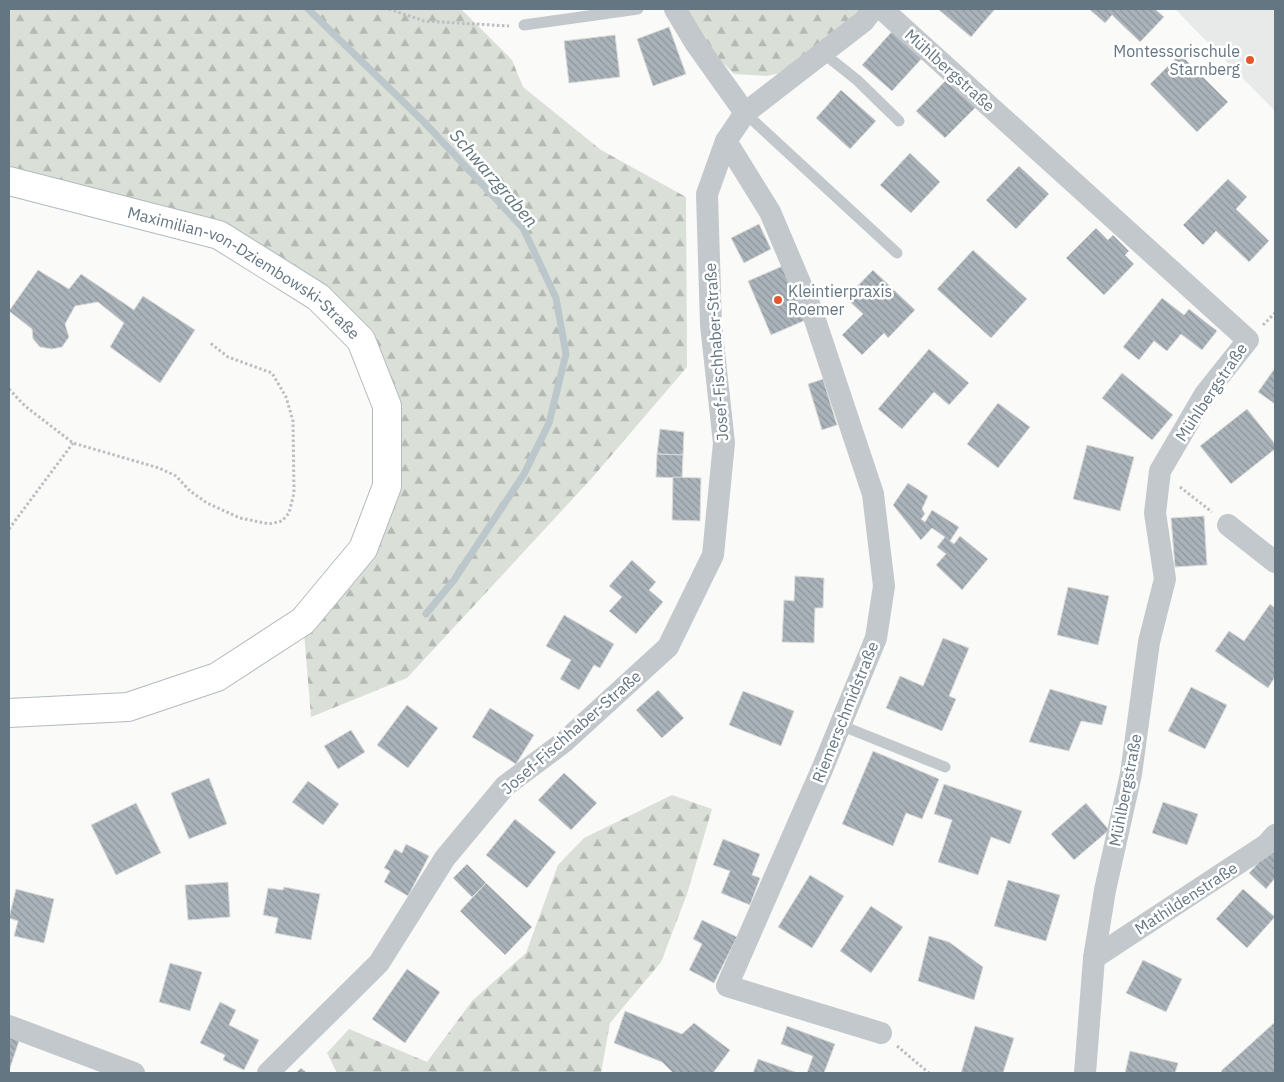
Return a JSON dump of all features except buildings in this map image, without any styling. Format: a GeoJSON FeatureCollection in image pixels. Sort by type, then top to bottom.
{"type":"FeatureCollection","features":[{"type":"Feature","properties":{"kind":"street"},"geometry":{"type":"LineString","coordinates":[[674,9],[696,44],[745,113]]}},
{"type":"Feature","properties":{"kind":"street","name":"Josef-Fischhaber-Straße"},"geometry":{"type":"LineString","coordinates":[[268,1073],[379,963],[444,858],[506,786],[564,742],[668,647],[713,555],[724,443],[711,325],[707,194],[726,141],[745,113],[864,21],[873,9]]}},
{"type":"Feature","properties":{"kind":"street","name":"Mühlbergstraße"},"geometry":{"type":"LineString","coordinates":[[882,9],[1248,340],[1205,394],[1160,471],[1155,512],[1165,579],[1149,642],[1131,774],[1105,890],[1094,958],[1085,1073]]}},
{"type":"Feature","properties":{"kind":"street","name":"Riemerschmidstraße"},"geometry":{"type":"LineString","coordinates":[[726,141],[770,212],[812,311],[873,494],[884,586],[876,638],[727,986],[881,1033]]}},
{"type":"Feature","properties":{"kind":"street","name":"Maximilian-von-Dziembowski-Straße"},"geometry":{"type":"LineString","coordinates":[[9,181],[219,235],[318,297],[361,340],[387,406],[387,486],[363,549],[303,621],[217,677],[128,707],[9,713]]}},
{"type":"Feature","properties":{"kind":"street"},"geometry":{"type":"LineString","coordinates":[[1228,525],[1275,562]]}},
{"type":"Feature","properties":{"kind":"street","name":"Mathildenstraße"},"geometry":{"type":"LineString","coordinates":[[1094,958],[1266,845],[1275,835]]}},
{"type":"Feature","properties":{"kind":"street"},"geometry":{"type":"LineString","coordinates":[[9,1026],[134,1073]]}},
{"type":"Feature","properties":{"kind":"lane"},"geometry":{"type":"LineString","coordinates":[[524,26],[638,9]]}},
{"type":"Feature","properties":{"kind":"lane"},"geometry":{"type":"LineString","coordinates":[[823,53],[857,80],[899,121]]}},
{"type":"Feature","properties":{"kind":"lane"},"geometry":{"type":"LineString","coordinates":[[745,113],[896,253]]}},
{"type":"Feature","properties":{"kind":"lane"},"geometry":{"type":"LineString","coordinates":[[840,725],[945,767]]}},
{"type":"Feature","properties":{"kind":"path"},"geometry":{"type":"LineString","coordinates":[[389,9],[424,21],[491,26],[524,26]]}},
{"type":"Feature","properties":{"kind":"path"},"geometry":{"type":"LineString","coordinates":[[9,389],[25,406],[72,443],[159,468],[176,476],[190,491],[208,503],[240,518],[269,524],[282,521],[290,513],[294,494],[293,421],[286,397],[272,374],[228,357],[209,342]]}},
{"type":"Feature","properties":{"kind":"path"},"geometry":{"type":"LineString","coordinates":[[9,529],[72,443]]}},
{"type":"Feature","properties":{"kind":"path"},"geometry":{"type":"LineString","coordinates":[[1160,471],[1228,525]]}},
{"type":"Feature","properties":{"kind":"path"},"geometry":{"type":"LineString","coordinates":[[881,1033],[929,1073]]}},
{"type":"Feature","properties":{"kind":"shaded area","name":"Montessorischule Starnberg"},"geometry":{"type":"Polygon","coordinates":[[[1175,9],[1275,9],[1275,111],[1175,9]]]}},
{"type":"Feature","properties":{"kind":"green space"},"geometry":{"type":"Polygon","coordinates":[[[9,9],[461,9],[512,60],[523,87],[601,150],[686,197],[687,367],[592,478],[407,678],[311,717],[303,621],[363,549],[387,406],[361,340],[229,242],[9,182],[9,9]]]}},
{"type":"Feature","properties":{"kind":"green space"},"geometry":{"type":"Polygon","coordinates":[[[683,9],[861,9],[793,70],[767,76],[734,74],[702,41],[683,9]]]}},
{"type":"Feature","properties":{"kind":"green space"},"geometry":{"type":"Polygon","coordinates":[[[672,795],[712,809],[687,894],[661,962],[610,1023],[601,1073],[337,1073],[327,1053],[349,1029],[427,1062],[472,1001],[526,953],[558,865],[584,838],[672,795]]]}},
{"type":"Feature","properties":{"kind":"waterway","name":"Schwarzgraben"},"geometry":{"type":"LineString","coordinates":[[308,9],[424,122],[523,228],[556,298],[566,354],[549,423],[524,474],[454,580],[426,614]]}},
{"type":"Feature","properties":{"kind":"place","name":"Montessorischule Starnberg"},"geometry":{"type":"Point","coordinates":[1250,60]}},
{"type":"Feature","properties":{"kind":"place","name":"Kleintierpraxis Roemer"},"geometry":{"type":"Point","coordinates":[778,300]}}]}
